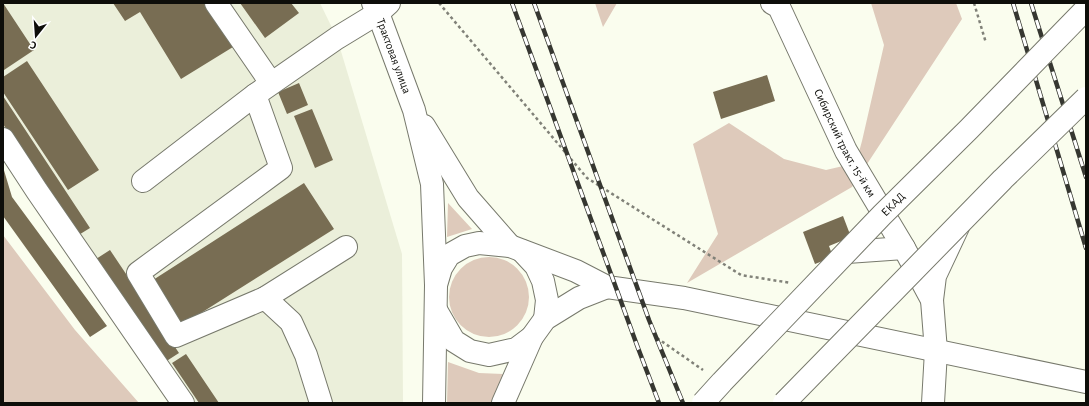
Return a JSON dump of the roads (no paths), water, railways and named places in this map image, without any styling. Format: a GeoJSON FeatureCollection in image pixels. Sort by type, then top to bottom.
{"type":"FeatureCollection","features":[{"type":"Feature","properties":{"kind":"main road"},"geometry":{"type":"LineString","coordinates":[[216,3],[263,89],[281,168],[138,273],[176,336],[265,298],[346,247]]}},
{"type":"Feature","properties":{"kind":"main road","name":"Сибирский тракт, 15-й км"},"geometry":{"type":"LineString","coordinates":[[779,4],[846,151],[904,248],[932,300],[936,351],[933,403]]}},
{"type":"Feature","properties":{"kind":"main road"},"geometry":{"type":"LineString","coordinates":[[143,181],[263,89],[337,38],[380,6]]}},
{"type":"Feature","properties":{"kind":"main road","name":"Трактовая улица"},"geometry":{"type":"LineString","coordinates":[[380,6],[414,110]]}},
{"type":"Feature","properties":{"kind":"main road","name":"ЕКАД"},"geometry":{"type":"LineString","coordinates":[[703,403],[727,376],[882,215],[969,129],[1086,9]]}},
{"type":"Feature","properties":{"kind":"main road"},"geometry":{"type":"LineString","coordinates":[[784,403],[1003,179],[1086,98]]}},
{"type":"Feature","properties":{"kind":"main road"},"geometry":{"type":"LineString","coordinates":[[414,110],[468,198],[516,249],[536,266],[543,281],[547,300],[545,319]]}},
{"type":"Feature","properties":{"kind":"main road"},"geometry":{"type":"LineString","coordinates":[[414,110],[432,184],[436,285],[434,403]]}},
{"type":"Feature","properties":{"kind":"main road"},"geometry":{"type":"LineString","coordinates":[[3,139],[37,191],[183,403]]}},
{"type":"Feature","properties":{"kind":"main road"},"geometry":{"type":"LineString","coordinates":[[932,300],[935,276],[963,215]]}},
{"type":"Feature","properties":{"kind":"main road"},"geometry":{"type":"LineString","coordinates":[[436,285],[441,268],[449,255],[465,246],[479,243],[516,249],[576,271],[608,287],[684,298],[1086,382]]}},
{"type":"Feature","properties":{"kind":"main road"},"geometry":{"type":"LineString","coordinates":[[847,252],[904,248]]}},
{"type":"Feature","properties":{"kind":"main road"},"geometry":{"type":"LineString","coordinates":[[503,403],[532,337],[545,319],[579,298],[608,287]]}},
{"type":"Feature","properties":{"kind":"main road"},"geometry":{"type":"LineString","coordinates":[[265,298],[291,322],[306,355],[321,403]]}},
{"type":"Feature","properties":{"kind":"main road"},"geometry":{"type":"LineString","coordinates":[[436,310],[454,341],[470,351],[489,355],[509,351],[516,349],[532,337]]}},
{"type":"Feature","properties":{"kind":"railway"},"geometry":{"type":"LineString","coordinates":[[512,3],[659,403]]}},
{"type":"Feature","properties":{"kind":"railway"},"geometry":{"type":"LineString","coordinates":[[534,3],[649,320],[683,403]]}},
{"type":"Feature","properties":{"kind":"railway"},"geometry":{"type":"LineString","coordinates":[[1013,3],[1086,248]]}},
{"type":"Feature","properties":{"kind":"railway"},"geometry":{"type":"LineString","coordinates":[[1031,3],[1086,177]]}}]}
